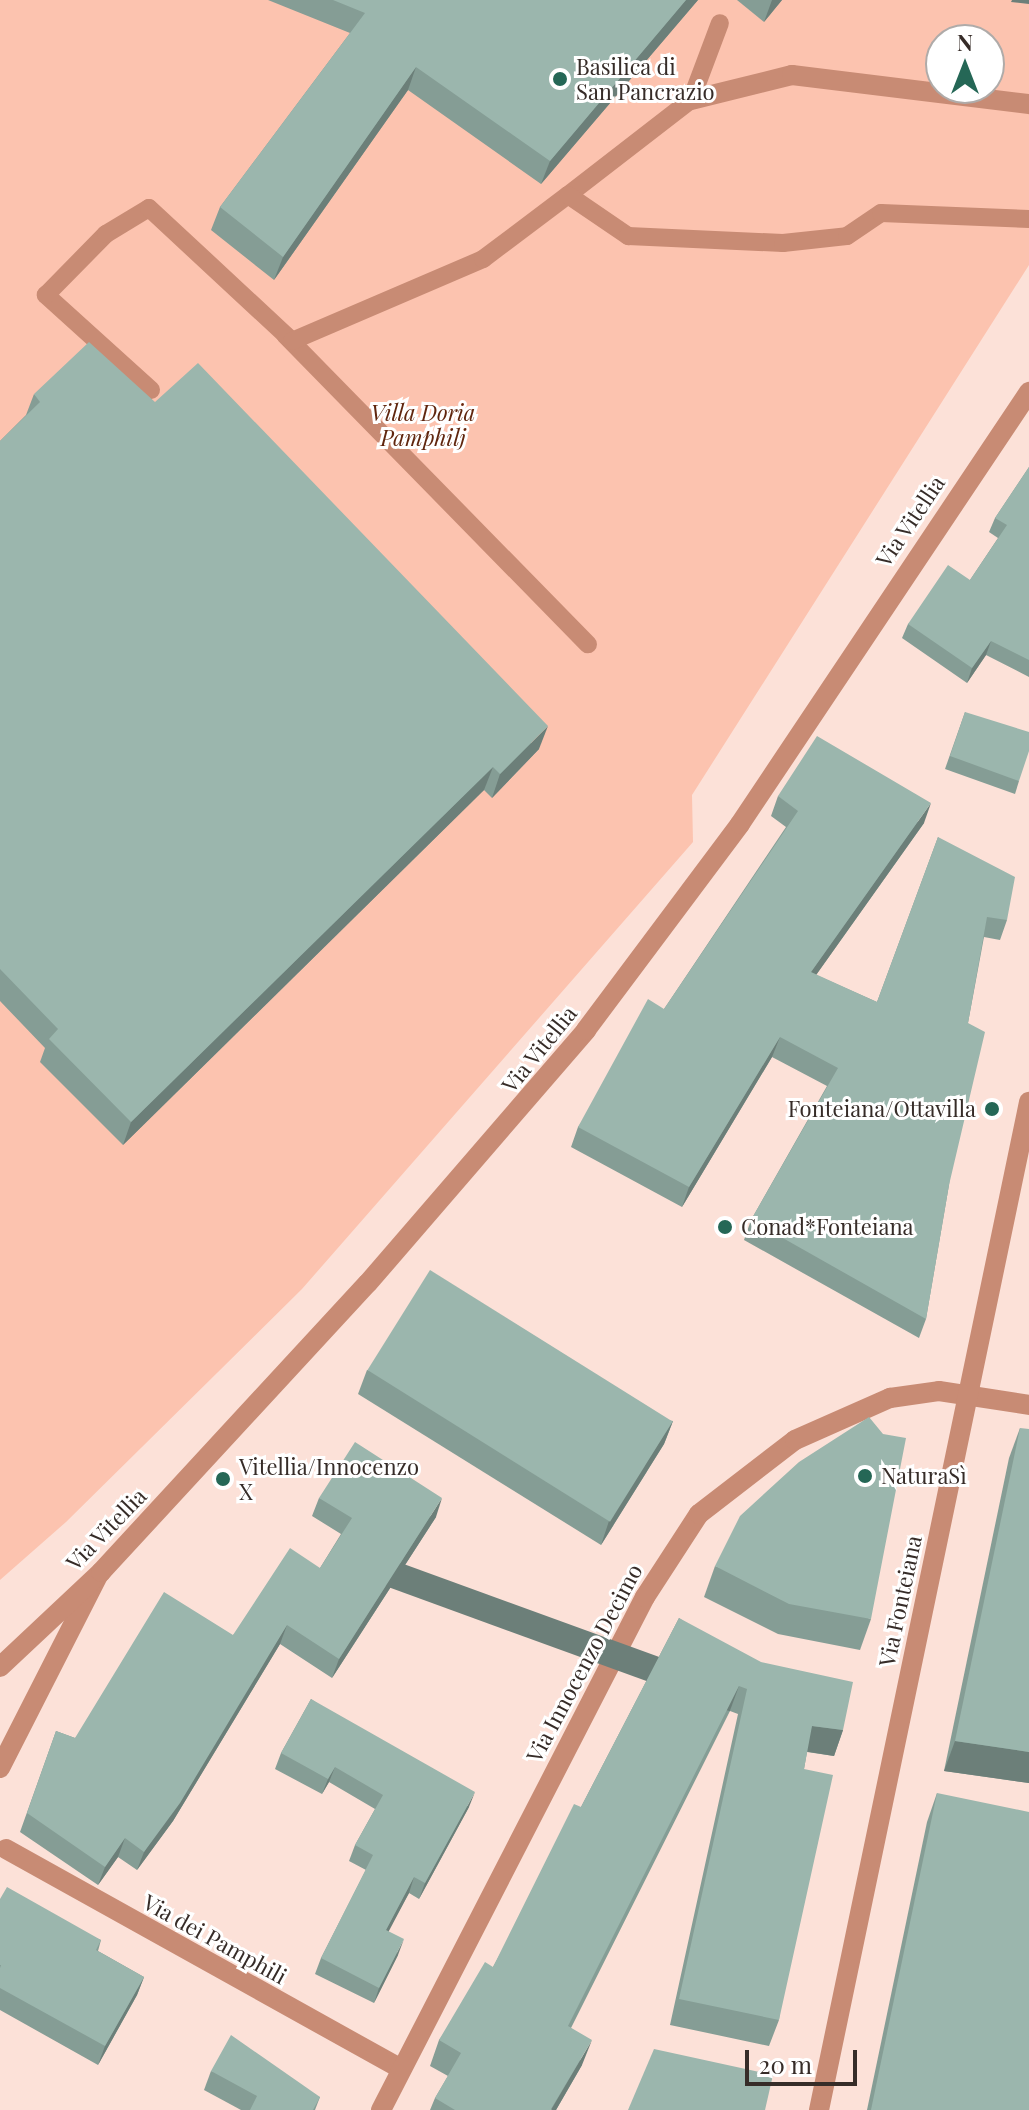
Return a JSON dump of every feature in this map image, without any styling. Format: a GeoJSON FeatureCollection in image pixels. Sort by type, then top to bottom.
{"type":"FeatureCollection","features":[{"type":"Feature","properties":{"kind":"street"},"geometry":{"type":"LineString","coordinates":[[691,100],[792,75],[1029,104]]}},
{"type":"Feature","properties":{"kind":"street","name":"Via Vitellia"},"geometry":{"type":"LineString","coordinates":[[0,1667],[101,1572],[471,1169],[586,1030],[740,824],[1029,392]]}},
{"type":"Feature","properties":{"kind":"street","name":"Via Fonteiana"},"geometry":{"type":"LineString","coordinates":[[819,2110],[1029,1102]]}},
{"type":"Feature","properties":{"kind":"street","name":"Via Innocenzo Decimo"},"geometry":{"type":"LineString","coordinates":[[381,2110],[638,1611],[688,1525],[755,1466],[833,1420],[907,1393],[968,1395],[1029,1405]]}},
{"type":"Feature","properties":{"kind":"street"},"geometry":{"type":"LineString","coordinates":[[0,1768],[101,1572]]}},
{"type":"Feature","properties":{"kind":"street","name":"Via dei Pamphili"},"geometry":{"type":"LineString","coordinates":[[6,1849],[401,2069]]}},
{"type":"Feature","properties":{"kind":"lane"},"geometry":{"type":"LineString","coordinates":[[151,390],[46,295],[106,234],[149,208],[292,341],[339,324],[483,259],[691,100],[720,23]]}},
{"type":"Feature","properties":{"kind":"lane"},"geometry":{"type":"LineString","coordinates":[[568,195],[628,236],[783,243],[847,236],[881,213],[1029,219]]}},
{"type":"Feature","properties":{"kind":"lane"},"geometry":{"type":"LineString","coordinates":[[283,333],[588,644]]}},
{"type":"Feature","properties":{"kind":"green space","name":"Villa Doria Pamphilj"},"geometry":{"type":"Polygon","coordinates":[[[0,0],[1029,0],[1029,265],[692,795],[693,842],[302,1289],[66,1522],[0,1580],[0,0]]]}},
{"type":"Feature","properties":{"kind":"building"},"geometry":{"type":"Polygon","coordinates":[[[333,0],[686,0],[550,161],[416,67],[283,257],[220,207],[365,13],[333,0]]]}},
{"type":"Feature","properties":{"kind":"building"},"geometry":{"type":"Polygon","coordinates":[[[89,342],[155,402],[198,363],[548,726],[500,774],[493,767],[131,1122],[49,1039],[58,1029],[0,969],[0,441],[40,402],[34,394],[89,342]]]}},
{"type":"Feature","properties":{"kind":"building"},"geometry":{"type":"Polygon","coordinates":[[[1029,467],[1029,660],[991,641],[972,668],[908,624],[948,565],[970,580],[1007,525],[995,518],[1029,467]]]}},
{"type":"Feature","properties":{"kind":"building"},"geometry":{"type":"Polygon","coordinates":[[[965,712],[1029,732],[1029,751],[1019,781],[950,756],[965,712]]]}},
{"type":"Feature","properties":{"kind":"building"},"geometry":{"type":"Polygon","coordinates":[[[817,736],[931,803],[811,972],[877,1002],[938,837],[1015,877],[1007,920],[987,917],[968,1023],[985,1032],[949,1185],[926,1319],[751,1220],[838,1068],[780,1037],[689,1187],[578,1127],[648,999],[664,1009],[798,811],[778,796],[817,736]]]}},
{"type":"Feature","properties":{"kind":"building"},"geometry":{"type":"Polygon","coordinates":[[[430,1270],[673,1422],[610,1522],[367,1370],[430,1270]]]}},
{"type":"Feature","properties":{"kind":"building"},"geometry":{"type":"Polygon","coordinates":[[[869,1417],[883,1434],[906,1438],[871,1619],[789,1604],[715,1566],[740,1516],[799,1462],[869,1417]]]}},
{"type":"Feature","properties":{"kind":"building"},"geometry":{"type":"Polygon","coordinates":[[[1020,1428],[1029,1429],[1029,1752],[955,1741],[1020,1428]]]}},
{"type":"Feature","properties":{"kind":"building"},"geometry":{"type":"Polygon","coordinates":[[[355,1442],[442,1498],[339,1659],[287,1625],[180,1803],[144,1852],[125,1838],[105,1867],[27,1813],[56,1731],[75,1738],[164,1592],[233,1635],[290,1548],[320,1568],[352,1518],[319,1498],[355,1442]]]}},
{"type":"Feature","properties":{"kind":"building"},"geometry":{"type":"Polygon","coordinates":[[[679,1618],[761,1662],[853,1682],[843,1730],[812,1726],[804,1769],[833,1775],[779,2020],[679,1999],[747,1689],[739,1686],[568,2026],[592,2040],[552,2110],[455,2110],[435,2098],[461,2053],[439,2040],[485,1962],[493,1967],[574,1804],[581,1807],[679,1618]]]}},
{"type":"Feature","properties":{"kind":"building"},"geometry":{"type":"Polygon","coordinates":[[[311,1699],[475,1792],[425,1883],[414,1877],[386,1930],[404,1939],[379,1988],[321,1958],[373,1855],[355,1845],[383,1795],[335,1767],[328,1779],[281,1753],[311,1699]]]}},
{"type":"Feature","properties":{"kind":"building"},"geometry":{"type":"Polygon","coordinates":[[[937,1793],[1029,1812],[1029,2110],[871,2110],[937,1793]]]}},
{"type":"Feature","properties":{"kind":"building"},"geometry":{"type":"Polygon","coordinates":[[[7,1887],[101,1940],[96,1950],[144,1977],[105,2046],[0,1988],[0,1899],[7,1887]]]}},
{"type":"Feature","properties":{"kind":"building"},"geometry":{"type":"Polygon","coordinates":[[[231,2035],[320,2097],[313,2110],[250,2110],[257,2096],[211,2071],[231,2035]]]}},
{"type":"Feature","properties":{"kind":"building"},"geometry":{"type":"Polygon","coordinates":[[[654,2049],[773,2075],[765,2110],[628,2110],[654,2049]]]}},
{"type":"Feature","properties":{"kind":"place","name":"Basilica di San Pancrazio"},"geometry":{"type":"Point","coordinates":[560,79]}},
{"type":"Feature","properties":{"kind":"place","name":"Fonteiana/Ottavilla"},"geometry":{"type":"Point","coordinates":[992,1109]}},
{"type":"Feature","properties":{"kind":"place","name":"Conad*Fonteiana"},"geometry":{"type":"Point","coordinates":[725,1227]}},
{"type":"Feature","properties":{"kind":"place","name":"NaturaSì"},"geometry":{"type":"Point","coordinates":[865,1476]}},
{"type":"Feature","properties":{"kind":"place","name":"Vitellia/Innocenzo X"},"geometry":{"type":"Point","coordinates":[223,1479]}}]}
